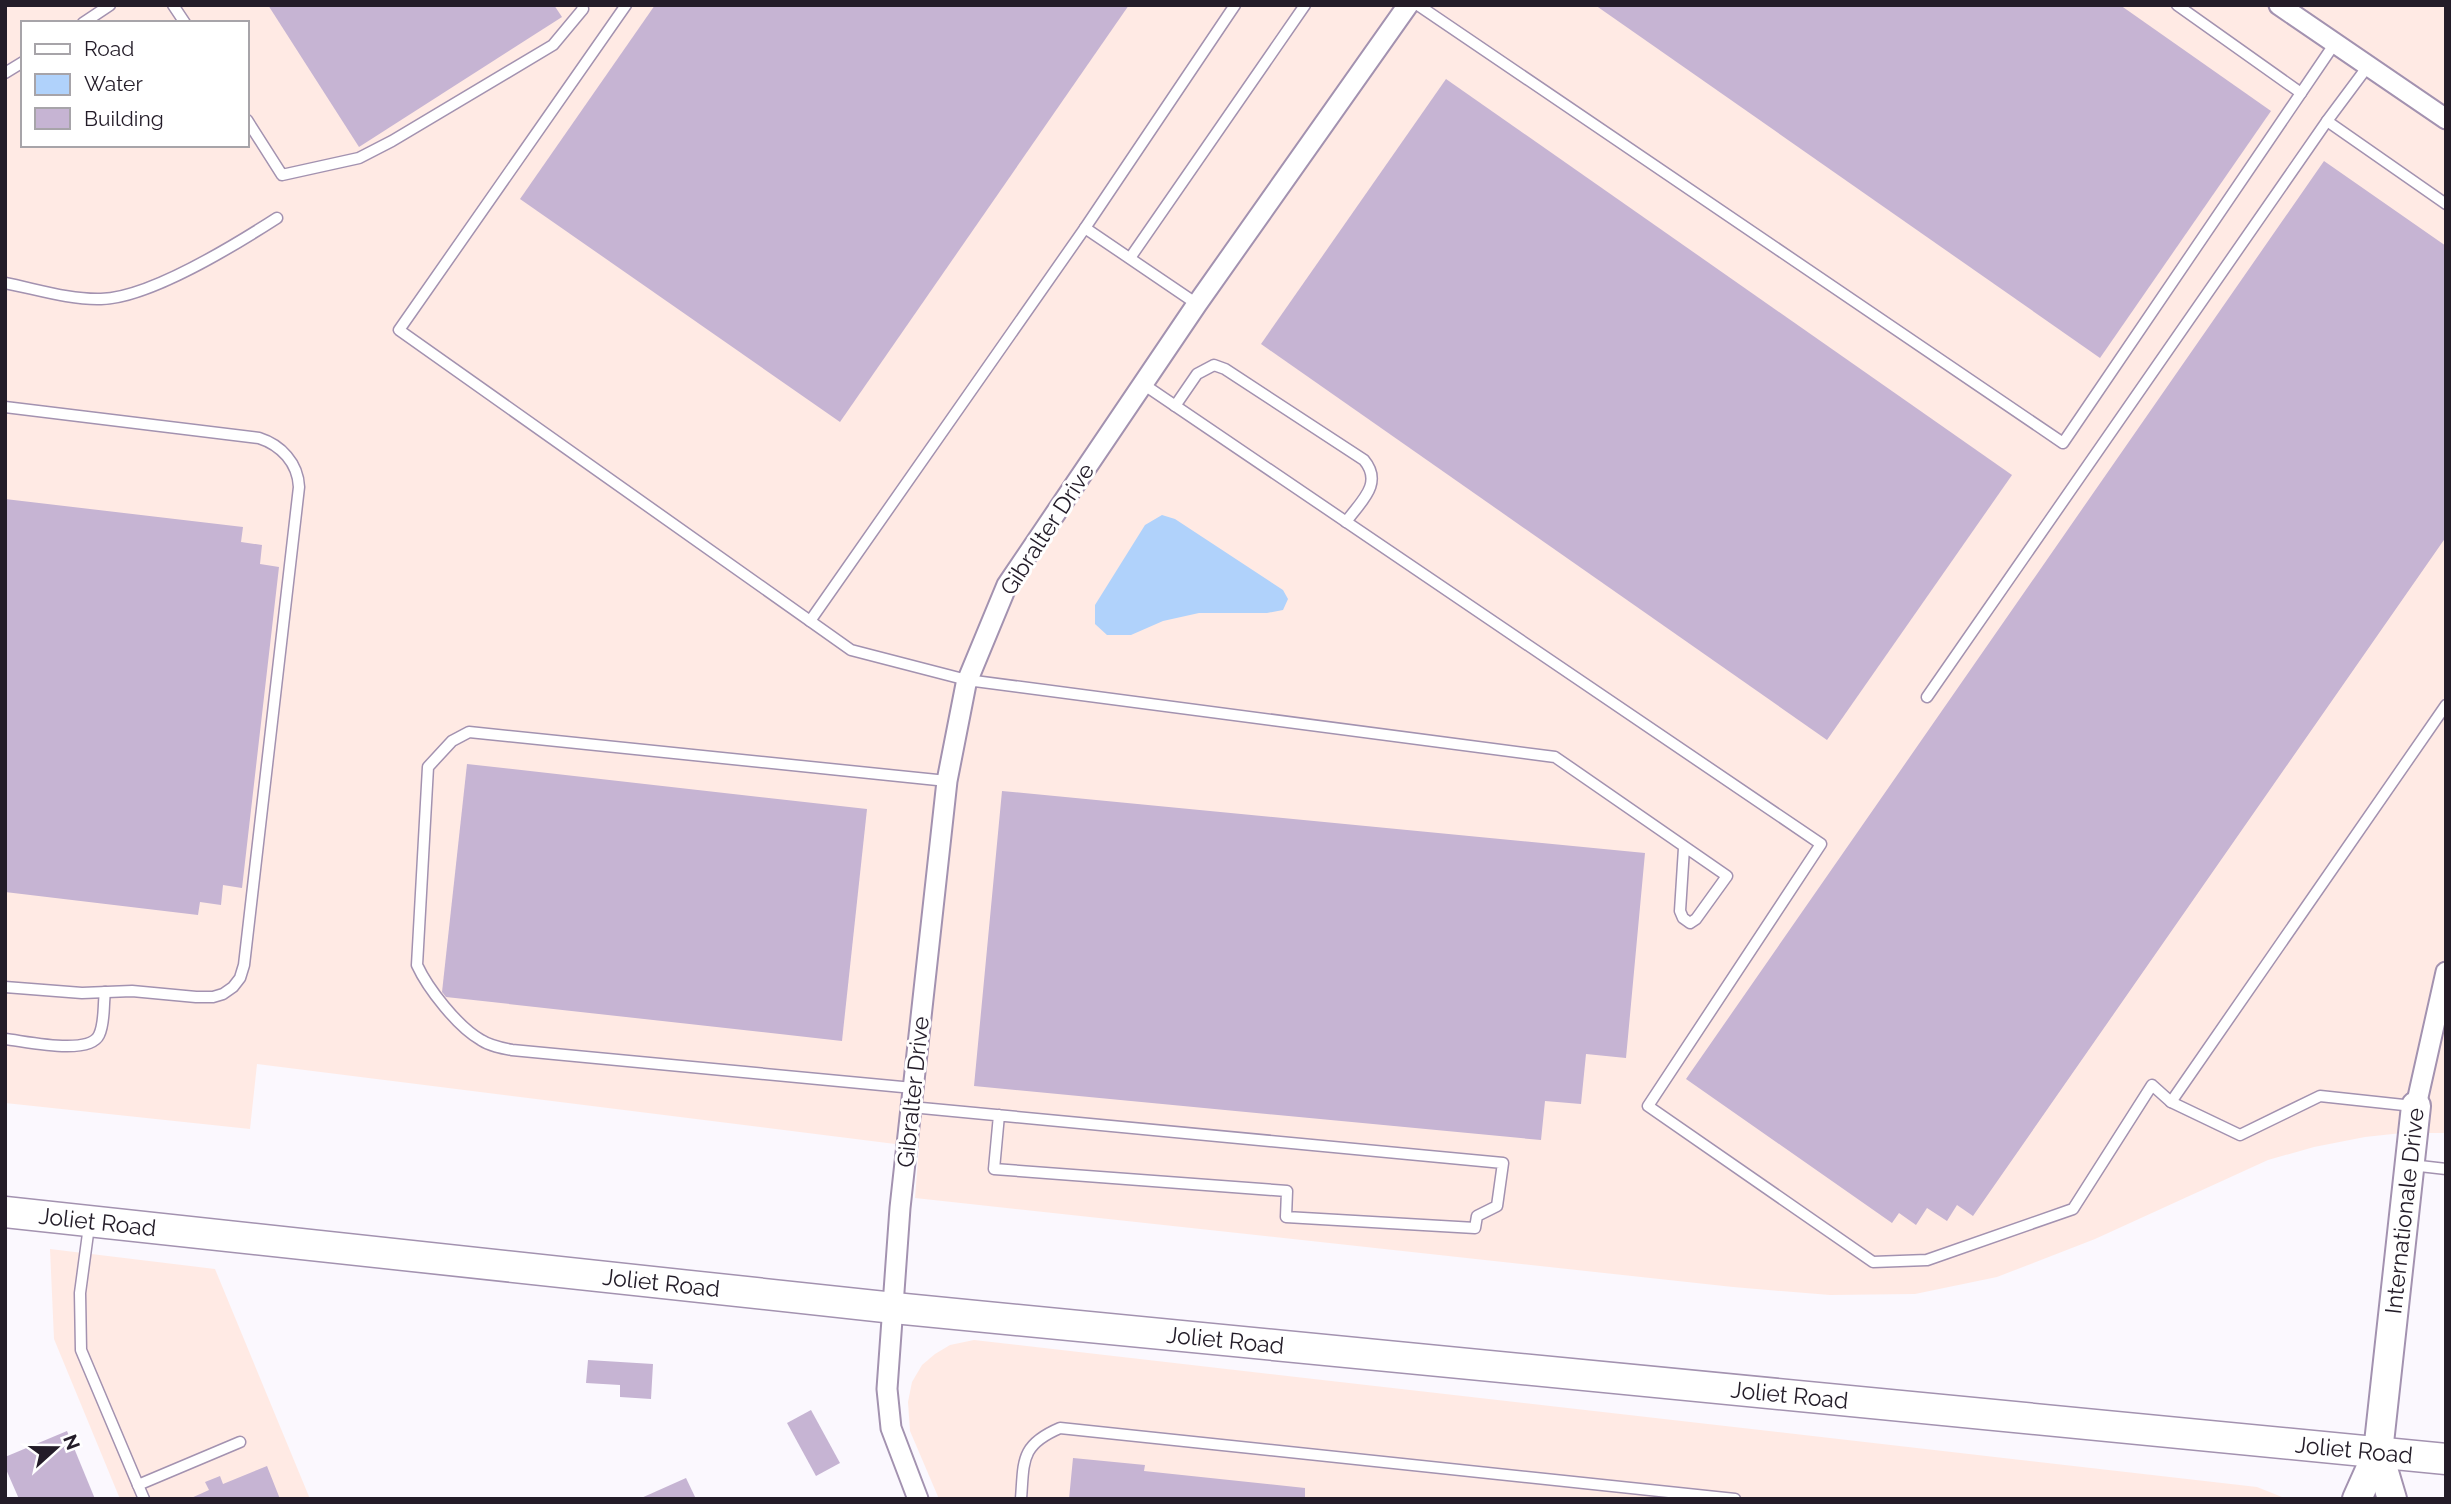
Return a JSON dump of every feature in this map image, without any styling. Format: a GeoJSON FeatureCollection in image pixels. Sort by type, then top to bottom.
{"type":"FeatureCollection","features":[{"type":"Feature","properties":{"kind":"main road","name":"Joliet Road"},"geometry":{"type":"LineString","coordinates":[[5,1212],[894,1308],[2446,1459]]}},
{"type":"Feature","properties":{"kind":"street","name":"Gibralter Drive"},"geometry":{"type":"LineString","coordinates":[[918,1499],[891,1428],[887,1389],[900,1208],[947,781],[967,680],[1007,585],[1197,304],[1408,5]]}},
{"type":"Feature","properties":{"kind":"street"},"geometry":{"type":"LineString","coordinates":[[2279,5],[2446,119]]}},
{"type":"Feature","properties":{"kind":"street","name":"Internationale Drive"},"geometry":{"type":"LineString","coordinates":[[2378,1452],[2416,1106],[2445,977]]}},
{"type":"Feature","properties":{"kind":"street"},"geometry":{"type":"LineString","coordinates":[[2357,1499],[2378,1452]]}},
{"type":"Feature","properties":{"kind":"street"},"geometry":{"type":"LineString","coordinates":[[2378,1452],[2392,1499]]}},
{"type":"Feature","properties":{"kind":"lane"},"geometry":{"type":"LineString","coordinates":[[86,21],[110,5]]}},
{"type":"Feature","properties":{"kind":"lane"},"geometry":{"type":"LineString","coordinates":[[173,5],[183,21]]}},
{"type":"Feature","properties":{"kind":"lane"},"geometry":{"type":"LineString","coordinates":[[248,122],[282,175],[359,158],[553,45],[583,9],[582,5]]}},
{"type":"Feature","properties":{"kind":"lane"},"geometry":{"type":"LineString","coordinates":[[626,5],[399,330],[851,650],[967,680],[1555,757],[1727,876],[1696,919],[1690,923],[1683,918],[1681,911],[1684,848]]}},
{"type":"Feature","properties":{"kind":"lane"},"geometry":{"type":"LineString","coordinates":[[810,621],[1085,228],[1235,5]]}},
{"type":"Feature","properties":{"kind":"lane"},"geometry":{"type":"LineString","coordinates":[[1130,258],[1305,5]]}},
{"type":"Feature","properties":{"kind":"lane"},"geometry":{"type":"LineString","coordinates":[[1418,5],[2063,443],[2335,43]]}},
{"type":"Feature","properties":{"kind":"lane"},"geometry":{"type":"LineString","coordinates":[[2177,5],[2301,93]]}},
{"type":"Feature","properties":{"kind":"lane"},"geometry":{"type":"LineString","coordinates":[[5,73],[21,63]]}},
{"type":"Feature","properties":{"kind":"lane"},"geometry":{"type":"LineString","coordinates":[[1927,697],[2368,66]]}},
{"type":"Feature","properties":{"kind":"lane"},"geometry":{"type":"LineString","coordinates":[[2327,121],[2446,204]]}},
{"type":"Feature","properties":{"kind":"lane"},"geometry":{"type":"LineString","coordinates":[[5,283],[78,297],[102,299],[119,296],[141,290],[179,273],[277,218]]}},
{"type":"Feature","properties":{"kind":"lane"},"geometry":{"type":"LineString","coordinates":[[1085,228],[1197,304]]}},
{"type":"Feature","properties":{"kind":"lane"},"geometry":{"type":"LineString","coordinates":[[1175,406],[1197,374],[1214,365],[1225,369],[1364,460],[1373,475],[1372,486],[1346,522]]}},
{"type":"Feature","properties":{"kind":"lane"},"geometry":{"type":"LineString","coordinates":[[1143,384],[1821,844],[1648,1105],[1873,1262],[1927,1260],[2073,1209],[2152,1085],[2171,1102],[2240,1135],[2320,1096],[2416,1106]]}},
{"type":"Feature","properties":{"kind":"lane"},"geometry":{"type":"LineString","coordinates":[[5,407],[259,438],[272,442],[284,453],[295,467],[299,478],[244,965],[240,978],[223,994],[213,997],[132,991],[82,993],[5,987]]}},
{"type":"Feature","properties":{"kind":"lane"},"geometry":{"type":"LineString","coordinates":[[2171,1102],[2446,705]]}},
{"type":"Feature","properties":{"kind":"lane"},"geometry":{"type":"LineString","coordinates":[[947,781],[469,732],[452,741],[428,767],[418,965],[424,979],[455,1017],[478,1039],[495,1047],[912,1097],[999,1115],[1503,1163],[1497,1206],[1477,1216],[1475,1228],[1286,1217],[1287,1191],[994,1169],[999,1115]]}},
{"type":"Feature","properties":{"kind":"lane"},"geometry":{"type":"LineString","coordinates":[[5,1039],[73,1047],[89,1045],[100,1034],[105,992]]}},
{"type":"Feature","properties":{"kind":"lane"},"geometry":{"type":"LineString","coordinates":[[2410,1165],[2446,1169]]}},
{"type":"Feature","properties":{"kind":"lane"},"geometry":{"type":"LineString","coordinates":[[90,1222],[80,1293],[81,1350],[144,1499]]}},
{"type":"Feature","properties":{"kind":"lane"},"geometry":{"type":"LineString","coordinates":[[1021,1499],[1025,1456],[1041,1436],[1060,1428],[1734,1499]]}},
{"type":"Feature","properties":{"kind":"lane"},"geometry":{"type":"LineString","coordinates":[[138,1485],[240,1442]]}},
{"type":"Feature","properties":{"kind":"shaded area"},"geometry":{"type":"Polygon","coordinates":[[[5,5],[2446,5],[2446,1133],[2402,1133],[2365,1137],[2268,1160],[2095,1239],[1997,1277],[1915,1294],[1830,1295],[1733,1287],[915,1198],[919,1147],[257,1064],[250,1129],[5,1103],[5,5]]]}},
{"type":"Feature","properties":{"kind":"shaded area"},"geometry":{"type":"Polygon","coordinates":[[[50,1249],[215,1269],[310,1499],[120,1499],[54,1339],[50,1249]]]}},
{"type":"Feature","properties":{"kind":"shaded area"},"geometry":{"type":"Polygon","coordinates":[[[974,1340],[2257,1487],[2287,1499],[939,1499],[910,1431],[908,1402],[912,1382],[922,1365],[935,1354],[950,1345],[974,1340]]]}},
{"type":"Feature","properties":{"kind":"water"},"geometry":{"type":"Polygon","coordinates":[[[1162,515],[1175,519],[1283,590],[1288,599],[1283,610],[1267,613],[1199,613],[1163,621],[1131,635],[1107,635],[1095,624],[1095,605],[1145,525],[1162,515]]]}},
{"type":"Feature","properties":{"kind":"building"},"geometry":{"type":"Polygon","coordinates":[[[268,5],[554,5],[562,17],[359,147],[268,5]]]}},
{"type":"Feature","properties":{"kind":"building"},"geometry":{"type":"Polygon","coordinates":[[[655,5],[1129,5],[840,422],[520,199],[655,5]]]}},
{"type":"Feature","properties":{"kind":"building"},"geometry":{"type":"Polygon","coordinates":[[[1595,5],[2120,5],[2271,111],[2100,358],[1595,5]]]}},
{"type":"Feature","properties":{"kind":"building"},"geometry":{"type":"Polygon","coordinates":[[[1446,79],[2012,475],[1827,740],[1261,344],[1446,79]]]}},
{"type":"Feature","properties":{"kind":"building"},"geometry":{"type":"Polygon","coordinates":[[[2324,161],[2446,246],[2446,537],[1973,1216],[1957,1205],[1947,1221],[1927,1208],[1916,1225],[1899,1213],[1892,1223],[1686,1079],[2324,161]]]}},
{"type":"Feature","properties":{"kind":"building"},"geometry":{"type":"Polygon","coordinates":[[[5,499],[243,527],[241,542],[262,545],[260,564],[279,567],[242,888],[223,885],[221,905],[200,902],[198,915],[5,892],[5,499]]]}},
{"type":"Feature","properties":{"kind":"building"},"geometry":{"type":"Polygon","coordinates":[[[467,764],[867,809],[842,1041],[446,997],[442,992],[467,764]]]}},
{"type":"Feature","properties":{"kind":"building"},"geometry":{"type":"Polygon","coordinates":[[[1002,791],[1645,853],[1626,1058],[1586,1054],[1581,1104],[1545,1101],[1541,1140],[974,1086],[1002,791]]]}},
{"type":"Feature","properties":{"kind":"building"},"geometry":{"type":"Polygon","coordinates":[[[588,1360],[653,1364],[651,1399],[620,1397],[620,1385],[586,1383],[588,1360]]]}},
{"type":"Feature","properties":{"kind":"building"},"geometry":{"type":"Polygon","coordinates":[[[811,1410],[840,1463],[816,1476],[787,1423],[811,1410]]]}},
{"type":"Feature","properties":{"kind":"building"},"geometry":{"type":"Polygon","coordinates":[[[67,1431],[95,1499],[19,1499],[5,1467],[5,1457],[67,1431]]]}},
{"type":"Feature","properties":{"kind":"building"},"geometry":{"type":"Polygon","coordinates":[[[1073,1458],[1145,1465],[1144,1471],[1305,1488],[1305,1499],[1069,1499],[1073,1458]]]}},
{"type":"Feature","properties":{"kind":"building"},"geometry":{"type":"Polygon","coordinates":[[[267,1466],[280,1499],[189,1499],[209,1490],[205,1482],[220,1476],[223,1484],[267,1466]]]}},
{"type":"Feature","properties":{"kind":"building"},"geometry":{"type":"Polygon","coordinates":[[[686,1478],[696,1499],[639,1499],[686,1478]]]}}]}
